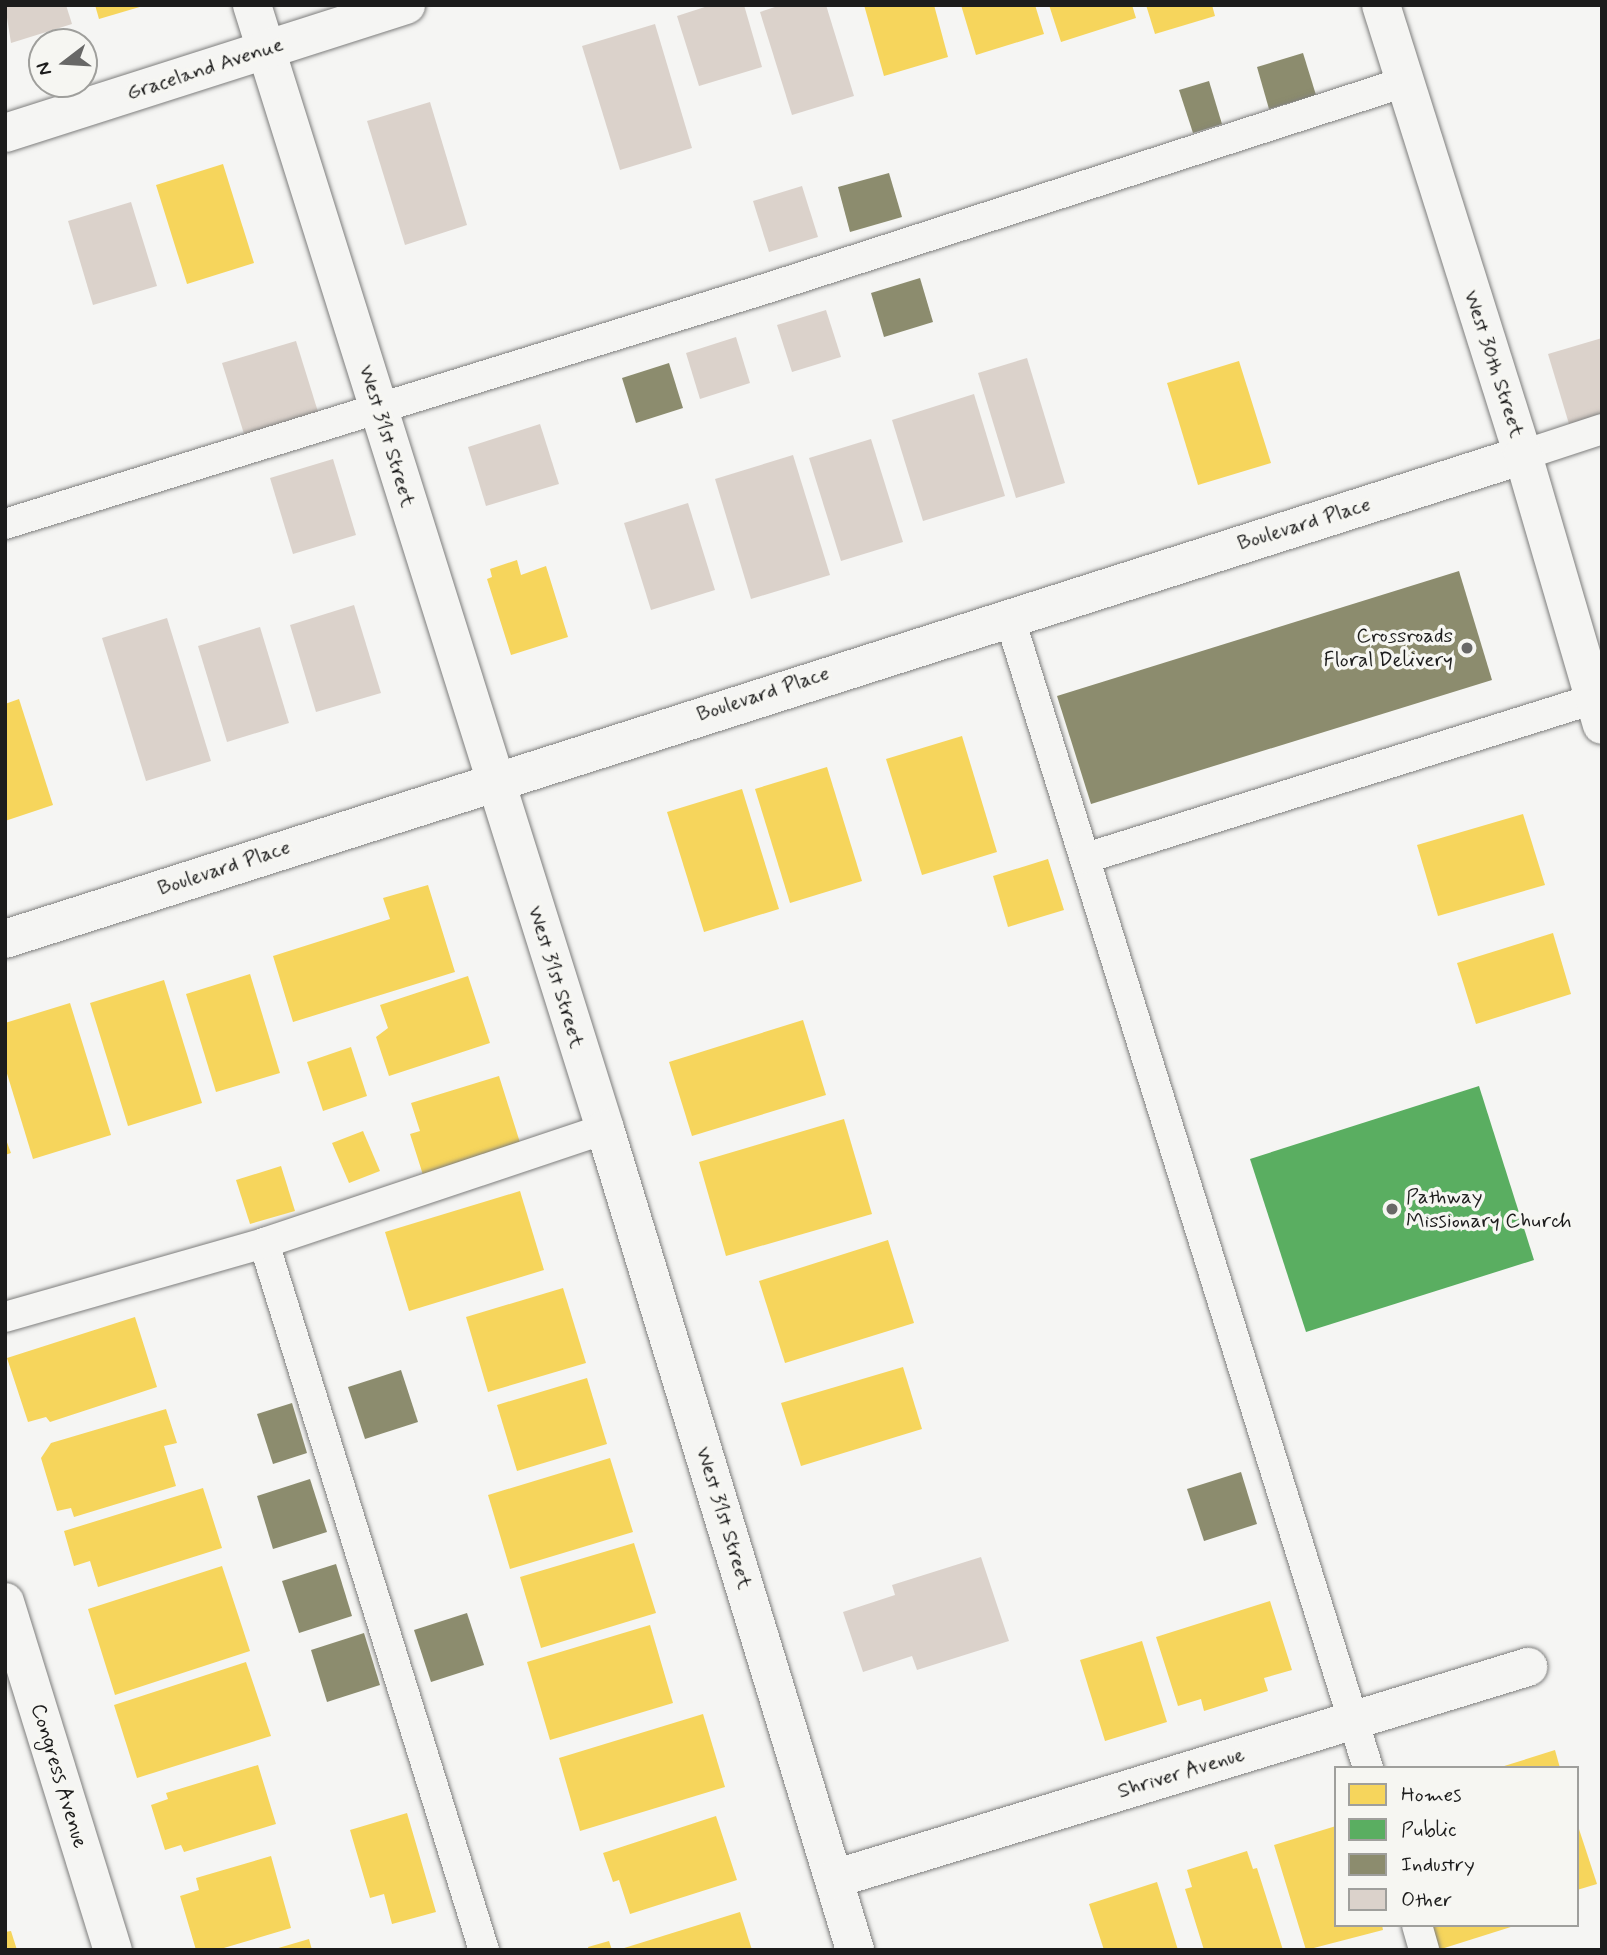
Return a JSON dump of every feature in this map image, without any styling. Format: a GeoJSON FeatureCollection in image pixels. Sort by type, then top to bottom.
{"type":"FeatureCollection","features":[{"type":"Feature","properties":{"kind":"street","name":"West 31st Street"},"geometry":{"type":"LineString","coordinates":[[252,5],[605,1129],[855,1950]]}},
{"type":"Feature","properties":{"kind":"street","name":"Graceland Avenue"},"geometry":{"type":"LineString","coordinates":[[5,133],[406,5]]}},
{"type":"Feature","properties":{"kind":"street","name":"West 30th Street"},"geometry":{"type":"LineString","coordinates":[[1381,5],[1523,455],[1598,712]]}},
{"type":"Feature","properties":{"kind":"street","name":"Boulevard Place"},"geometry":{"type":"LineString","coordinates":[[5,939],[494,780],[1523,455]]}},
{"type":"Feature","properties":{"kind":"street","name":"Congress Avenue"},"geometry":{"type":"LineString","coordinates":[[5,1602],[113,1950]]}},
{"type":"Feature","properties":{"kind":"street","name":"Shriver Avenue"},"geometry":{"type":"LineString","coordinates":[[834,1879],[1528,1667]]}},
{"type":"Feature","properties":{"kind":"lane"},"geometry":{"type":"LineString","coordinates":[[5,524],[758,291],[1405,82]]}},
{"type":"Feature","properties":{"kind":"lane"},"geometry":{"type":"LineString","coordinates":[[1523,455],[1602,429]]}},
{"type":"Feature","properties":{"kind":"lane"},"geometry":{"type":"LineString","coordinates":[[1009,616],[1367,1766]]}},
{"type":"Feature","properties":{"kind":"lane"},"geometry":{"type":"LineString","coordinates":[[1086,858],[1598,712]]}},
{"type":"Feature","properties":{"kind":"lane"},"geometry":{"type":"LineString","coordinates":[[5,1317],[264,1243],[605,1129]]}},
{"type":"Feature","properties":{"kind":"lane"},"geometry":{"type":"LineString","coordinates":[[264,1243],[484,1950]]}},
{"type":"Feature","properties":{"kind":"lane"},"geometry":{"type":"LineString","coordinates":[[1418,1927],[1424,1950]]}},
{"type":"Feature","properties":{"kind":"building: Homes"},"geometry":{"type":"Polygon","coordinates":[[[95,5],[143,5],[143,6],[99,19],[95,5]]]}},
{"type":"Feature","properties":{"kind":"building: Homes"},"geometry":{"type":"Polygon","coordinates":[[[864,5],[934,5],[948,57],[884,76],[864,5]]]}},
{"type":"Feature","properties":{"kind":"building: Homes"},"geometry":{"type":"Polygon","coordinates":[[[961,5],[1035,5],[1044,34],[976,55],[961,5]]]}},
{"type":"Feature","properties":{"kind":"building: Homes"},"geometry":{"type":"Polygon","coordinates":[[[1049,5],[1132,5],[1136,18],[1061,42],[1049,5]]]}},
{"type":"Feature","properties":{"kind":"building: Homes"},"geometry":{"type":"Polygon","coordinates":[[[1146,5],[1212,5],[1215,16],[1155,34],[1146,5]]]}},
{"type":"Feature","properties":{"kind":"building: Homes"},"geometry":{"type":"Polygon","coordinates":[[[223,164],[254,263],[187,284],[156,185],[223,164]]]}},
{"type":"Feature","properties":{"kind":"building: Homes"},"geometry":{"type":"Polygon","coordinates":[[[1239,361],[1271,463],[1198,485],[1167,383],[1239,361]]]}},
{"type":"Feature","properties":{"kind":"building: Homes"},"geometry":{"type":"Polygon","coordinates":[[[517,560],[521,575],[546,566],[568,637],[511,655],[487,579],[492,577],[490,569],[517,560]]]}},
{"type":"Feature","properties":{"kind":"building: Homes"},"geometry":{"type":"Polygon","coordinates":[[[19,699],[53,805],[5,821],[5,704],[19,699]]]}},
{"type":"Feature","properties":{"kind":"building: Homes"},"geometry":{"type":"Polygon","coordinates":[[[962,736],[997,852],[922,875],[886,759],[962,736]]]}},
{"type":"Feature","properties":{"kind":"building: Homes"},"geometry":{"type":"Polygon","coordinates":[[[827,767],[862,881],[790,903],[755,789],[827,767]]]}},
{"type":"Feature","properties":{"kind":"building: Homes"},"geometry":{"type":"Polygon","coordinates":[[[742,789],[779,909],[704,932],[667,812],[742,789]]]}},
{"type":"Feature","properties":{"kind":"building: Homes"},"geometry":{"type":"Polygon","coordinates":[[[1523,814],[1545,885],[1438,916],[1417,845],[1523,814]]]}},
{"type":"Feature","properties":{"kind":"building: Homes"},"geometry":{"type":"Polygon","coordinates":[[[1048,859],[1064,910],[1008,927],[993,876],[1048,859]]]}},
{"type":"Feature","properties":{"kind":"building: Homes"},"geometry":{"type":"Polygon","coordinates":[[[428,885],[455,972],[293,1022],[273,956],[390,919],[383,898],[428,885]]]}},
{"type":"Feature","properties":{"kind":"building: Homes"},"geometry":{"type":"Polygon","coordinates":[[[1553,933],[1571,994],[1476,1024],[1457,963],[1553,933]]]}},
{"type":"Feature","properties":{"kind":"building: Homes"},"geometry":{"type":"Polygon","coordinates":[[[250,974],[280,1073],[216,1092],[186,994],[250,974]]]}},
{"type":"Feature","properties":{"kind":"building: Homes"},"geometry":{"type":"Polygon","coordinates":[[[468,976],[490,1043],[389,1076],[376,1037],[388,1028],[380,1005],[468,976]]]}},
{"type":"Feature","properties":{"kind":"building: Homes"},"geometry":{"type":"Polygon","coordinates":[[[164,980],[202,1103],[128,1126],[90,1003],[164,980]]]}},
{"type":"Feature","properties":{"kind":"building: Homes"},"geometry":{"type":"Polygon","coordinates":[[[70,1003],[111,1135],[33,1159],[5,1067],[5,1023],[70,1003]]]}},
{"type":"Feature","properties":{"kind":"building: Homes"},"geometry":{"type":"Polygon","coordinates":[[[803,1020],[826,1095],[692,1136],[669,1062],[803,1020]]]}},
{"type":"Feature","properties":{"kind":"building: Homes"},"geometry":{"type":"Polygon","coordinates":[[[351,1047],[367,1096],[323,1111],[307,1062],[351,1047]]]}},
{"type":"Feature","properties":{"kind":"building: Homes"},"geometry":{"type":"Polygon","coordinates":[[[499,1076],[522,1149],[424,1178],[410,1134],[420,1131],[411,1103],[499,1076]]]}},
{"type":"Feature","properties":{"kind":"building: Homes"},"geometry":{"type":"Polygon","coordinates":[[[844,1119],[872,1214],[726,1256],[699,1162],[844,1119]]]}},
{"type":"Feature","properties":{"kind":"building: Homes"},"geometry":{"type":"Polygon","coordinates":[[[363,1131],[380,1171],[349,1183],[332,1143],[363,1131]]]}},
{"type":"Feature","properties":{"kind":"building: Homes"},"geometry":{"type":"Polygon","coordinates":[[[5,1137],[11,1153],[5,1155],[5,1137]]]}},
{"type":"Feature","properties":{"kind":"building: Homes"},"geometry":{"type":"Polygon","coordinates":[[[281,1166],[295,1211],[250,1224],[236,1180],[281,1166]]]}},
{"type":"Feature","properties":{"kind":"building: Homes"},"geometry":{"type":"Polygon","coordinates":[[[520,1191],[544,1270],[409,1311],[385,1232],[520,1191]]]}},
{"type":"Feature","properties":{"kind":"building: Homes"},"geometry":{"type":"Polygon","coordinates":[[[888,1240],[914,1323],[785,1363],[759,1281],[888,1240]]]}},
{"type":"Feature","properties":{"kind":"building: Homes"},"geometry":{"type":"Polygon","coordinates":[[[563,1288],[586,1363],[488,1392],[466,1317],[563,1288]]]}},
{"type":"Feature","properties":{"kind":"building: Homes"},"geometry":{"type":"Polygon","coordinates":[[[135,1317],[157,1387],[50,1422],[46,1417],[28,1422],[7,1358],[135,1317]]]}},
{"type":"Feature","properties":{"kind":"building: Homes"},"geometry":{"type":"Polygon","coordinates":[[[903,1367],[922,1429],[801,1466],[781,1403],[903,1367]]]}},
{"type":"Feature","properties":{"kind":"building: Homes"},"geometry":{"type":"Polygon","coordinates":[[[587,1378],[607,1444],[517,1471],[497,1405],[587,1378]]]}},
{"type":"Feature","properties":{"kind":"building: Homes"},"geometry":{"type":"Polygon","coordinates":[[[166,1409],[177,1443],[164,1446],[176,1486],[74,1517],[71,1508],[57,1511],[41,1458],[51,1443],[166,1409]]]}},
{"type":"Feature","properties":{"kind":"building: Homes"},"geometry":{"type":"Polygon","coordinates":[[[610,1458],[633,1532],[510,1569],[488,1495],[610,1458]]]}},
{"type":"Feature","properties":{"kind":"building: Homes"},"geometry":{"type":"Polygon","coordinates":[[[203,1488],[222,1548],[98,1587],[90,1561],[74,1566],[64,1531],[203,1488]]]}},
{"type":"Feature","properties":{"kind":"building: Homes"},"geometry":{"type":"Polygon","coordinates":[[[634,1543],[656,1613],[541,1648],[520,1577],[634,1543]]]}},
{"type":"Feature","properties":{"kind":"building: Homes"},"geometry":{"type":"Polygon","coordinates":[[[222,1566],[250,1651],[115,1695],[88,1609],[222,1566]]]}},
{"type":"Feature","properties":{"kind":"building: Homes"},"geometry":{"type":"Polygon","coordinates":[[[1270,1601],[1292,1670],[1264,1678],[1268,1691],[1204,1711],[1201,1699],[1178,1706],[1156,1637],[1270,1601]]]}},
{"type":"Feature","properties":{"kind":"building: Homes"},"geometry":{"type":"Polygon","coordinates":[[[650,1625],[673,1703],[550,1740],[527,1662],[650,1625]]]}},
{"type":"Feature","properties":{"kind":"building: Homes"},"geometry":{"type":"Polygon","coordinates":[[[1142,1641],[1167,1722],[1105,1741],[1080,1660],[1142,1641]]]}},
{"type":"Feature","properties":{"kind":"building: Homes"},"geometry":{"type":"Polygon","coordinates":[[[246,1662],[271,1736],[137,1778],[114,1705],[246,1662]]]}},
{"type":"Feature","properties":{"kind":"building: Homes"},"geometry":{"type":"Polygon","coordinates":[[[703,1714],[725,1787],[580,1831],[559,1758],[703,1714]]]}},
{"type":"Feature","properties":{"kind":"building: Homes"},"geometry":{"type":"Polygon","coordinates":[[[1555,1750],[1559,1766],[1504,1766],[1555,1750]]]}},
{"type":"Feature","properties":{"kind":"building: Homes"},"geometry":{"type":"Polygon","coordinates":[[[258,1765],[276,1824],[184,1852],[181,1845],[165,1850],[151,1805],[168,1799],[166,1793],[258,1765]]]}},
{"type":"Feature","properties":{"kind":"building: Homes"},"geometry":{"type":"Polygon","coordinates":[[[407,1813],[436,1912],[392,1924],[384,1894],[370,1898],[350,1830],[407,1813]]]}},
{"type":"Feature","properties":{"kind":"building: Homes"},"geometry":{"type":"Polygon","coordinates":[[[716,1816],[737,1880],[630,1914],[619,1880],[613,1882],[603,1853],[716,1816]]]}},
{"type":"Feature","properties":{"kind":"building: Homes"},"geometry":{"type":"Polygon","coordinates":[[[1334,1827],[1334,1927],[1382,1927],[1383,1930],[1306,1950],[1274,1845],[1334,1827]]]}},
{"type":"Feature","properties":{"kind":"building: Homes"},"geometry":{"type":"Polygon","coordinates":[[[1579,1829],[1597,1884],[1579,1889],[1579,1829]]]}},
{"type":"Feature","properties":{"kind":"building: Homes"},"geometry":{"type":"Polygon","coordinates":[[[1247,1851],[1253,1869],[1257,1868],[1283,1950],[1204,1950],[1185,1889],[1192,1887],[1187,1870],[1247,1851]]]}},
{"type":"Feature","properties":{"kind":"building: Homes"},"geometry":{"type":"Polygon","coordinates":[[[271,1856],[291,1928],[217,1950],[196,1950],[180,1896],[199,1890],[196,1878],[271,1856]]]}},
{"type":"Feature","properties":{"kind":"building: Homes"},"geometry":{"type":"Polygon","coordinates":[[[1157,1882],[1178,1950],[1104,1950],[1089,1904],[1157,1882]]]}},
{"type":"Feature","properties":{"kind":"building: Homes"},"geometry":{"type":"Polygon","coordinates":[[[740,1912],[752,1950],[621,1950],[621,1949],[740,1912]]]}},
{"type":"Feature","properties":{"kind":"building: Homes"},"geometry":{"type":"Polygon","coordinates":[[[1430,1927],[1511,1927],[1438,1950],[1430,1927]]]}},
{"type":"Feature","properties":{"kind":"building: Homes"},"geometry":{"type":"Polygon","coordinates":[[[11,1931],[17,1950],[5,1950],[5,1932],[11,1931]]]}},
{"type":"Feature","properties":{"kind":"building: Homes"},"geometry":{"type":"Polygon","coordinates":[[[309,1939],[312,1950],[275,1950],[275,1949],[309,1939]]]}},
{"type":"Feature","properties":{"kind":"building: Homes"},"geometry":{"type":"Polygon","coordinates":[[[609,1941],[612,1950],[589,1950],[588,1947],[609,1941]]]}},
{"type":"Feature","properties":{"kind":"building: Public","name":"Pathway Missionary Church"},"geometry":{"type":"Polygon","coordinates":[[[1479,1086],[1534,1260],[1306,1332],[1250,1159],[1479,1086]]]}},
{"type":"Feature","properties":{"kind":"building: Industry"},"geometry":{"type":"Polygon","coordinates":[[[1303,53],[1316,95],[1269,109],[1257,67],[1303,53]]]}},
{"type":"Feature","properties":{"kind":"building: Industry"},"geometry":{"type":"Polygon","coordinates":[[[1209,81],[1222,124],[1193,133],[1179,90],[1209,81]]]}},
{"type":"Feature","properties":{"kind":"building: Industry"},"geometry":{"type":"Polygon","coordinates":[[[889,173],[902,217],[850,232],[838,187],[889,173]]]}},
{"type":"Feature","properties":{"kind":"building: Industry"},"geometry":{"type":"Polygon","coordinates":[[[920,278],[933,322],[884,337],[871,293],[920,278]]]}},
{"type":"Feature","properties":{"kind":"building: Industry"},"geometry":{"type":"Polygon","coordinates":[[[669,363],[683,408],[636,423],[622,378],[669,363]]]}},
{"type":"Feature","properties":{"kind":"building: Industry"},"geometry":{"type":"Polygon","coordinates":[[[1459,571],[1492,680],[1091,804],[1057,696],[1459,571]]]}},
{"type":"Feature","properties":{"kind":"building: Industry"},"geometry":{"type":"Polygon","coordinates":[[[401,1370],[418,1422],[365,1439],[348,1387],[401,1370]]]}},
{"type":"Feature","properties":{"kind":"building: Industry"},"geometry":{"type":"Polygon","coordinates":[[[292,1403],[307,1453],[273,1464],[257,1414],[292,1403]]]}},
{"type":"Feature","properties":{"kind":"building: Industry"},"geometry":{"type":"Polygon","coordinates":[[[1241,1472],[1257,1524],[1204,1541],[1187,1489],[1241,1472]]]}},
{"type":"Feature","properties":{"kind":"building: Industry"},"geometry":{"type":"Polygon","coordinates":[[[310,1479],[327,1532],[273,1549],[257,1496],[310,1479]]]}},
{"type":"Feature","properties":{"kind":"building: Industry"},"geometry":{"type":"Polygon","coordinates":[[[336,1564],[352,1616],[299,1633],[282,1581],[336,1564]]]}},
{"type":"Feature","properties":{"kind":"building: Industry"},"geometry":{"type":"Polygon","coordinates":[[[467,1613],[484,1665],[431,1682],[414,1630],[467,1613]]]}},
{"type":"Feature","properties":{"kind":"building: Industry"},"geometry":{"type":"Polygon","coordinates":[[[364,1633],[380,1685],[327,1702],[311,1650],[364,1633]]]}},
{"type":"Feature","properties":{"kind":"building: Other"},"geometry":{"type":"Polygon","coordinates":[[[5,5],[66,5],[72,24],[59,28],[28,28],[28,38],[11,43],[5,5]]]}},
{"type":"Feature","properties":{"kind":"building: Other"},"geometry":{"type":"Polygon","coordinates":[[[711,5],[744,5],[762,67],[699,86],[677,16],[711,5]]]}},
{"type":"Feature","properties":{"kind":"building: Other"},"geometry":{"type":"Polygon","coordinates":[[[781,5],[826,5],[854,96],[792,115],[760,12],[781,5]]]}},
{"type":"Feature","properties":{"kind":"building: Other"},"geometry":{"type":"Polygon","coordinates":[[[655,24],[692,148],[620,170],[582,46],[655,24]]]}},
{"type":"Feature","properties":{"kind":"building: Other"},"geometry":{"type":"Polygon","coordinates":[[[430,102],[467,225],[405,245],[367,121],[430,102]]]}},
{"type":"Feature","properties":{"kind":"building: Other"},"geometry":{"type":"Polygon","coordinates":[[[802,186],[818,237],[769,252],[753,201],[802,186]]]}},
{"type":"Feature","properties":{"kind":"building: Other"},"geometry":{"type":"Polygon","coordinates":[[[131,202],[157,286],[93,305],[68,221],[131,202]]]}},
{"type":"Feature","properties":{"kind":"building: Other"},"geometry":{"type":"Polygon","coordinates":[[[826,310],[841,357],[792,372],[777,325],[826,310]]]}},
{"type":"Feature","properties":{"kind":"building: Other"},"geometry":{"type":"Polygon","coordinates":[[[736,337],[750,383],[700,399],[686,353],[736,337]]]}},
{"type":"Feature","properties":{"kind":"building: Other"},"geometry":{"type":"Polygon","coordinates":[[[1602,338],[1602,414],[1569,424],[1548,354],[1602,338]]]}},
{"type":"Feature","properties":{"kind":"building: Other"},"geometry":{"type":"Polygon","coordinates":[[[296,341],[319,415],[245,437],[222,363],[296,341]]]}},
{"type":"Feature","properties":{"kind":"building: Other"},"geometry":{"type":"Polygon","coordinates":[[[1027,358],[1065,483],[1016,498],[978,373],[1027,358]]]}},
{"type":"Feature","properties":{"kind":"building: Other"},"geometry":{"type":"Polygon","coordinates":[[[974,394],[1005,496],[923,521],[892,420],[974,394]]]}},
{"type":"Feature","properties":{"kind":"building: Other"},"geometry":{"type":"Polygon","coordinates":[[[540,424],[559,484],[486,506],[468,447],[540,424]]]}},
{"type":"Feature","properties":{"kind":"building: Other"},"geometry":{"type":"Polygon","coordinates":[[[871,439],[903,542],[841,561],[809,458],[871,439]]]}},
{"type":"Feature","properties":{"kind":"building: Other"},"geometry":{"type":"Polygon","coordinates":[[[793,455],[830,575],[751,599],[715,479],[793,455]]]}},
{"type":"Feature","properties":{"kind":"building: Other"},"geometry":{"type":"Polygon","coordinates":[[[333,459],[356,535],[293,554],[270,478],[333,459]]]}},
{"type":"Feature","properties":{"kind":"building: Other"},"geometry":{"type":"Polygon","coordinates":[[[688,503],[715,590],[651,610],[624,523],[688,503]]]}},
{"type":"Feature","properties":{"kind":"building: Other"},"geometry":{"type":"Polygon","coordinates":[[[354,605],[381,693],[316,712],[290,625],[354,605]]]}},
{"type":"Feature","properties":{"kind":"building: Other"},"geometry":{"type":"Polygon","coordinates":[[[167,618],[211,761],[146,781],[102,638],[167,618]]]}},
{"type":"Feature","properties":{"kind":"building: Other"},"geometry":{"type":"Polygon","coordinates":[[[260,627],[289,723],[227,742],[198,646],[260,627]]]}},
{"type":"Feature","properties":{"kind":"building: Other"},"geometry":{"type":"Polygon","coordinates":[[[981,1557],[1009,1641],[917,1670],[912,1656],[863,1672],[843,1612],[895,1595],[892,1585],[981,1557]]]}},
{"type":"Feature","properties":{"kind":"place","name":"Crossroads Floral Delivery"},"geometry":{"type":"Point","coordinates":[1467,648]}},
{"type":"Feature","properties":{"kind":"place","name":"Pathway Missionary Church"},"geometry":{"type":"Point","coordinates":[1392,1209]}}]}
